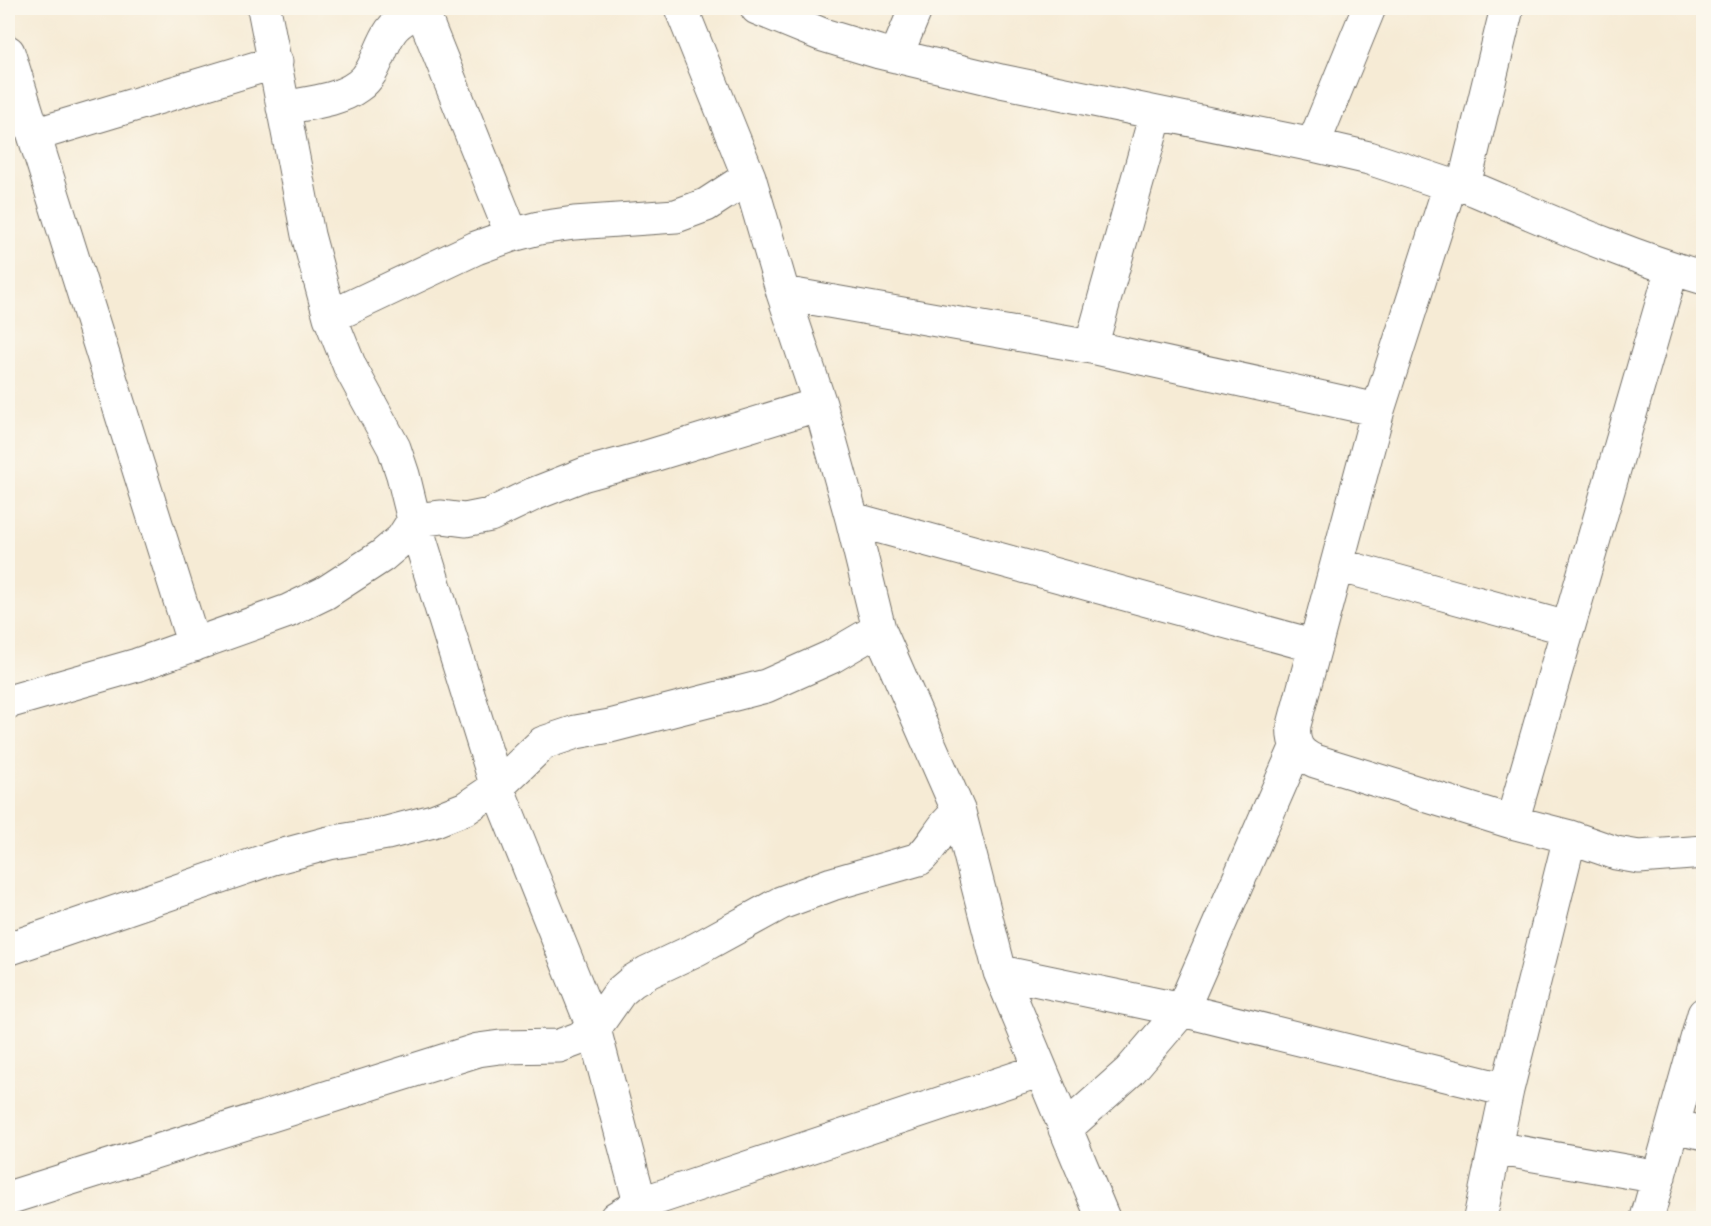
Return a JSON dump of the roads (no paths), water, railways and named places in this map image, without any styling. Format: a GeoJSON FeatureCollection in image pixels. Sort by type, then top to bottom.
{"type":"FeatureCollection","features":[{"type":"Feature","properties":{"kind":"street"},"geometry":{"type":"LineString","coordinates":[[264,8],[308,235],[330,317],[350,367],[394,448],[414,520],[497,786],[594,1029],[633,1214],[1041,1070]]}},
{"type":"Feature","properties":{"kind":"street"},"geometry":{"type":"LineString","coordinates":[[681,8],[749,177],[783,293],[820,404],[879,629],[959,812],[1000,972],[1103,1218]]}},
{"type":"Feature","properties":{"kind":"street"},"geometry":{"type":"LineString","coordinates":[[758,8],[823,35],[896,56],[1000,81],[1369,158],[1457,185],[1672,268],[1704,278]]}},
{"type":"Feature","properties":{"kind":"street"},"geometry":{"type":"LineString","coordinates":[[896,56],[916,8]]}},
{"type":"Feature","properties":{"kind":"street"},"geometry":{"type":"LineString","coordinates":[[1313,145],[1369,8]]}},
{"type":"Feature","properties":{"kind":"street"},"geometry":{"type":"LineString","coordinates":[[1507,8],[1457,185],[1378,410],[1293,725],[1292,737],[1296,748],[1304,756],[1315,761],[1512,822],[1570,837],[1616,853],[1639,857],[1704,852]]}},
{"type":"Feature","properties":{"kind":"street"},"geometry":{"type":"LineString","coordinates":[[283,108],[343,94],[360,86],[370,72],[391,31],[402,20],[426,9],[512,235]]}},
{"type":"Feature","properties":{"kind":"street"},"geometry":{"type":"LineString","coordinates":[[8,52],[194,645]]}},
{"type":"Feature","properties":{"kind":"street"},"geometry":{"type":"LineString","coordinates":[[34,135],[276,62]]}},
{"type":"Feature","properties":{"kind":"street"},"geometry":{"type":"LineString","coordinates":[[1091,347],[1156,114]]}},
{"type":"Feature","properties":{"kind":"street"},"geometry":{"type":"LineString","coordinates":[[330,317],[476,248],[512,235],[574,223],[676,216],[706,205],[749,177]]}},
{"type":"Feature","properties":{"kind":"street"},"geometry":{"type":"LineString","coordinates":[[1512,822],[1672,268]]}},
{"type":"Feature","properties":{"kind":"street"},"geometry":{"type":"LineString","coordinates":[[783,293],[1091,347],[1378,410]]}},
{"type":"Feature","properties":{"kind":"street"},"geometry":{"type":"LineString","coordinates":[[414,520],[442,517],[465,520],[490,515],[534,494],[585,474],[820,404]]}},
{"type":"Feature","properties":{"kind":"street"},"geometry":{"type":"LineString","coordinates":[[852,519],[1315,646]]}},
{"type":"Feature","properties":{"kind":"street"},"geometry":{"type":"LineString","coordinates":[[8,702],[137,665],[288,610],[325,593],[382,556],[402,538],[414,520]]}},
{"type":"Feature","properties":{"kind":"street"},"geometry":{"type":"LineString","coordinates":[[1338,565],[1567,628]]}},
{"type":"Feature","properties":{"kind":"street"},"geometry":{"type":"LineString","coordinates":[[8,949],[273,858],[330,843],[387,833],[434,821],[466,808],[497,786],[543,743],[576,732],[610,726],[766,686],[831,657],[879,629]]}},
{"type":"Feature","properties":{"kind":"street"},"geometry":{"type":"LineString","coordinates":[[1065,1128],[1130,1071],[1182,1010],[1296,748]]}},
{"type":"Feature","properties":{"kind":"street"},"geometry":{"type":"LineString","coordinates":[[8,1198],[478,1050],[500,1047],[559,1046],[578,1039],[594,1029],[620,992],[633,981],[781,903],[832,884],[919,859],[927,852],[945,825],[959,812]]}},
{"type":"Feature","properties":{"kind":"street"},"geometry":{"type":"LineString","coordinates":[[1480,1218],[1507,1090],[1570,837]]}},
{"type":"Feature","properties":{"kind":"street"},"geometry":{"type":"LineString","coordinates":[[1000,972],[1182,1010],[1507,1090]]}},
{"type":"Feature","properties":{"kind":"street"},"geometry":{"type":"LineString","coordinates":[[1647,1218],[1659,1177],[1688,1130],[1704,1014]]}},
{"type":"Feature","properties":{"kind":"street"},"geometry":{"type":"LineString","coordinates":[[1495,1148],[1659,1177]]}}]}
